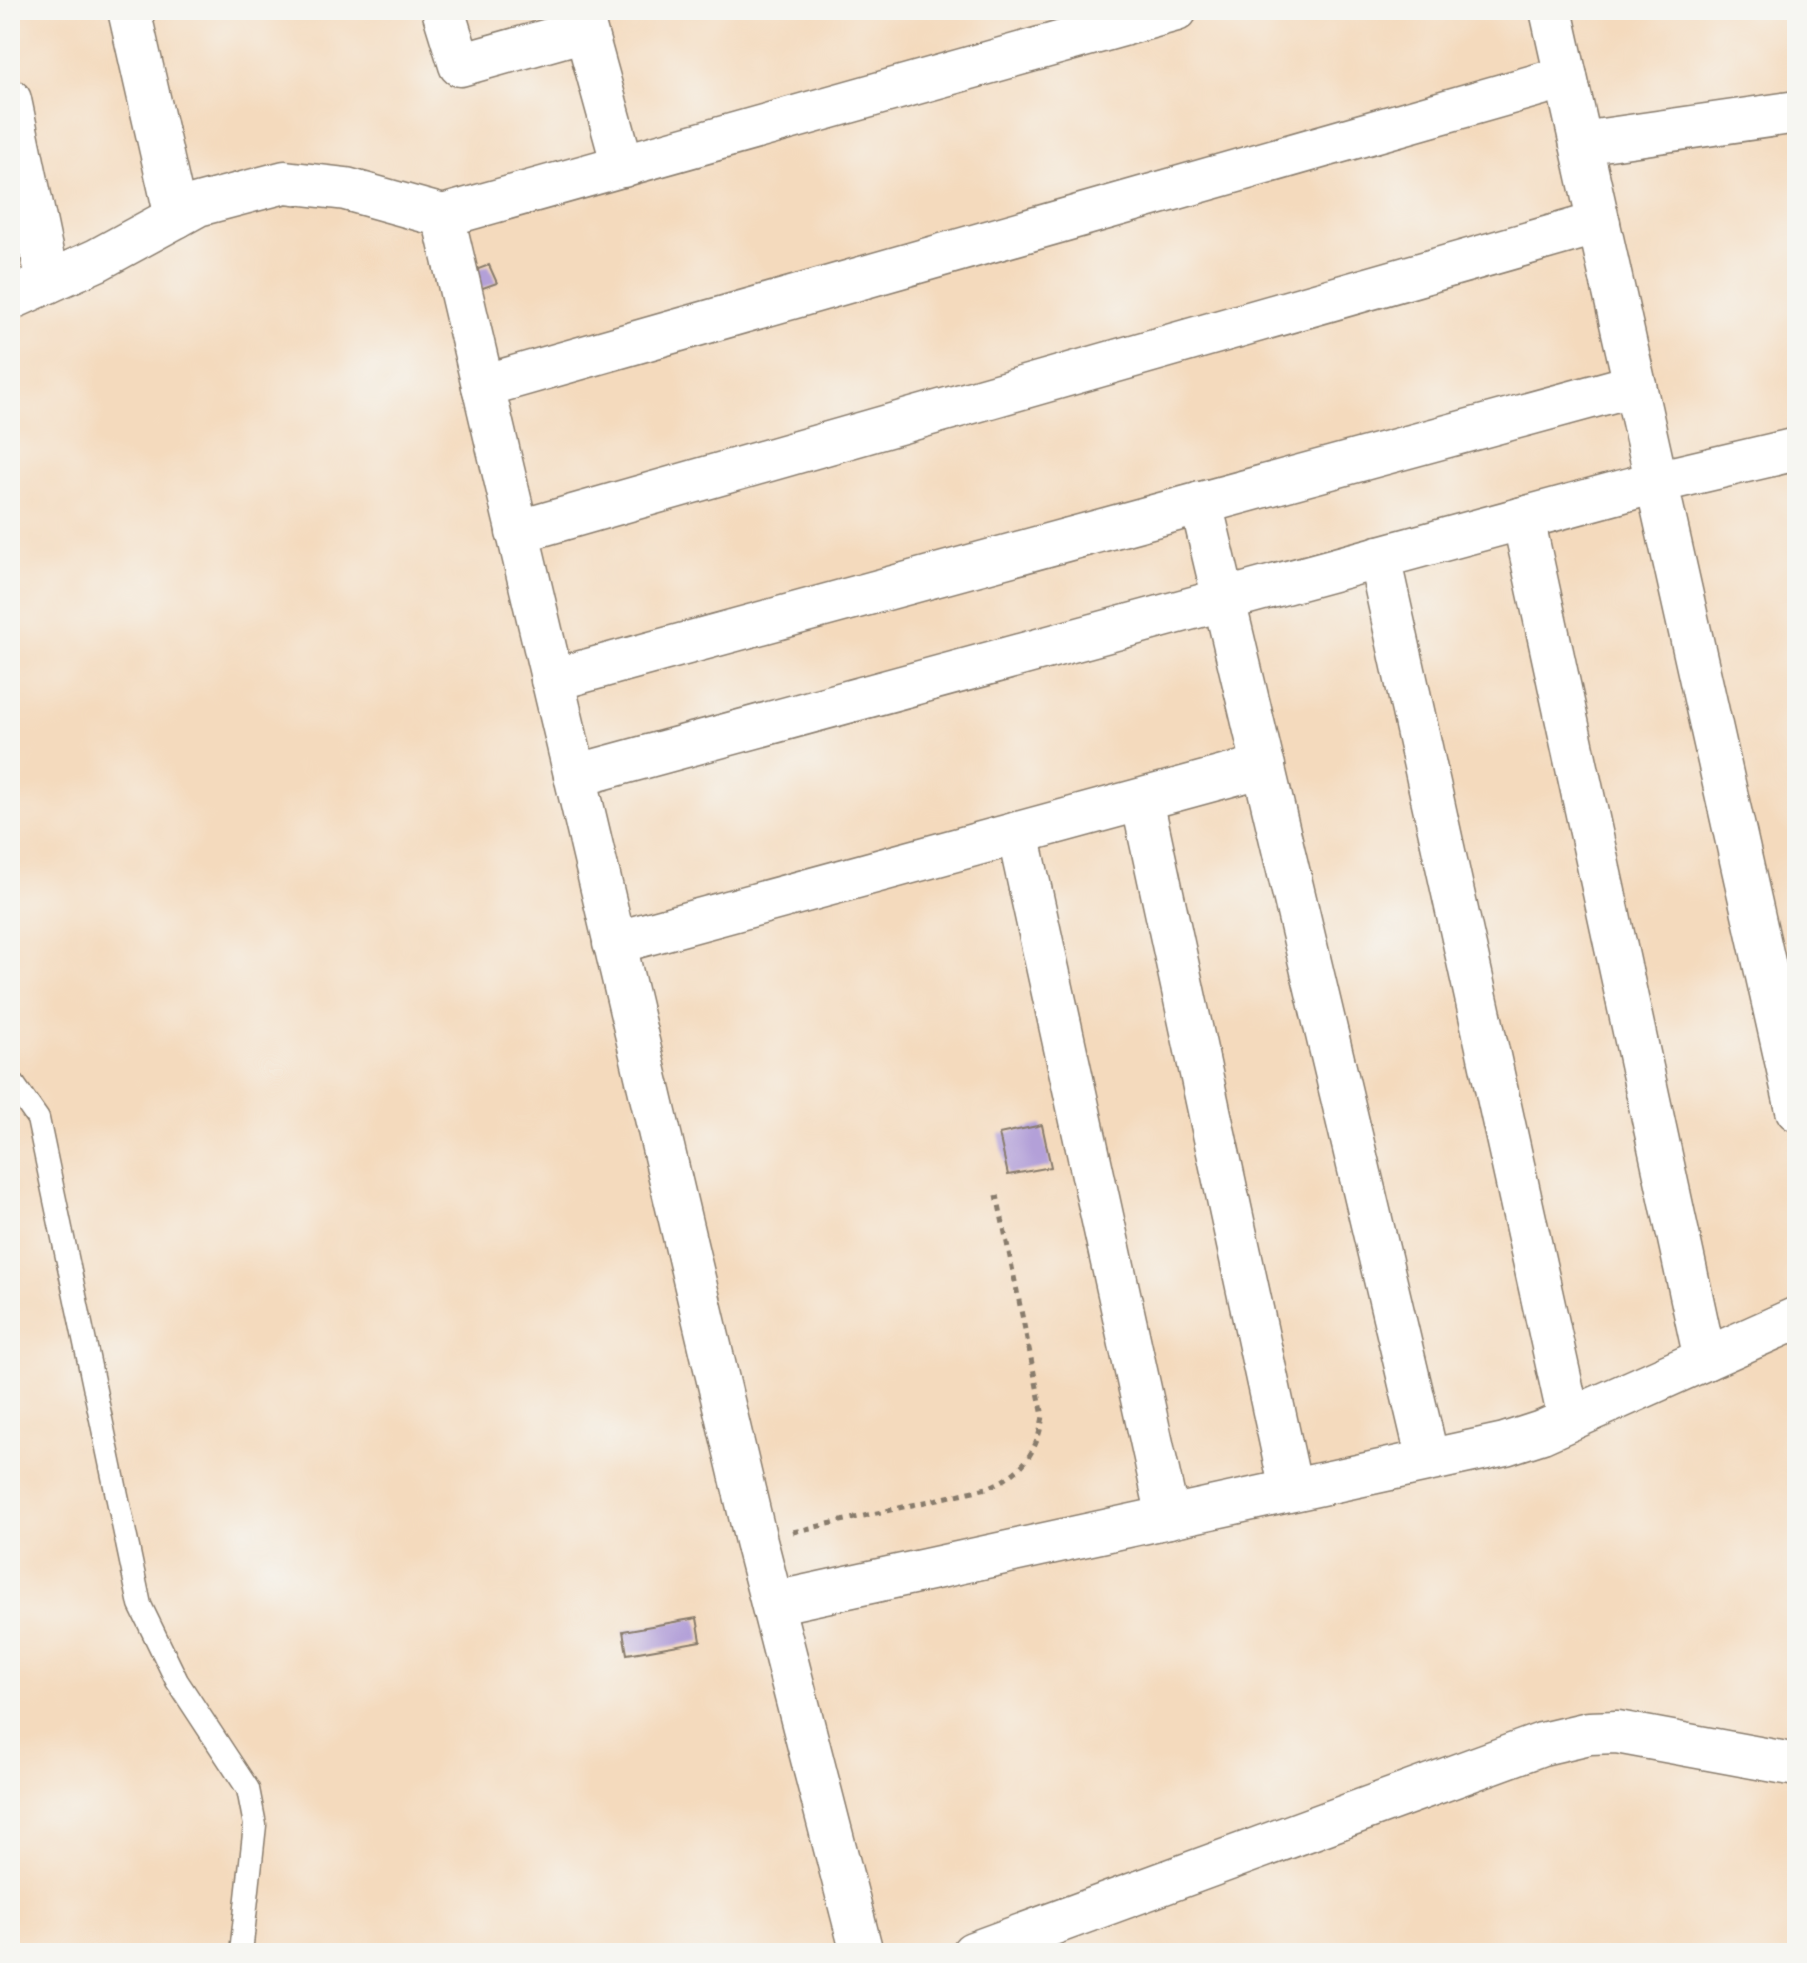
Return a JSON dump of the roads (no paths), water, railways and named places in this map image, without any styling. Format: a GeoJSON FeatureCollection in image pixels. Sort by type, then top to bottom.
{"type":"FeatureCollection","features":[{"type":"Feature","properties":{"kind":"street"},"geometry":{"type":"LineString","coordinates":[[129,10],[176,217]]}},
{"type":"Feature","properties":{"kind":"street"},"geometry":{"type":"LineString","coordinates":[[443,10],[460,65],[583,20],[623,166]]}},
{"type":"Feature","properties":{"kind":"street"},"geometry":{"type":"LineString","coordinates":[[10,299],[97,260],[198,205],[285,182],[346,189],[443,216],[1176,10]]}},
{"type":"Feature","properties":{"kind":"street"},"geometry":{"type":"LineString","coordinates":[[1551,10],[1797,1110]]}},
{"type":"Feature","properties":{"kind":"street"},"geometry":{"type":"LineString","coordinates":[[483,386],[1566,77]]}},
{"type":"Feature","properties":{"kind":"street"},"geometry":{"type":"LineString","coordinates":[[10,100],[48,282]]}},
{"type":"Feature","properties":{"kind":"street"},"geometry":{"type":"LineString","coordinates":[[1581,143],[1797,112]]}},
{"type":"Feature","properties":{"kind":"street"},"geometry":{"type":"LineString","coordinates":[[443,216],[756,1541],[862,1953]]}},
{"type":"Feature","properties":{"kind":"street"},"geometry":{"type":"LineString","coordinates":[[517,532],[1599,223]]}},
{"type":"Feature","properties":{"kind":"street"},"geometry":{"type":"LineString","coordinates":[[552,680],[1635,385]]}},
{"type":"Feature","properties":{"kind":"street"},"geometry":{"type":"LineString","coordinates":[[575,776],[1656,482],[1797,449]]}},
{"type":"Feature","properties":{"kind":"street"},"geometry":{"type":"LineString","coordinates":[[1201,503],[1428,1460]]}},
{"type":"Feature","properties":{"kind":"street"},"geometry":{"type":"LineString","coordinates":[[1523,518],[1705,1359]]}},
{"type":"Feature","properties":{"kind":"street"},"geometry":{"type":"LineString","coordinates":[[1379,557],[1569,1419]]}},
{"type":"Feature","properties":{"kind":"street"},"geometry":{"type":"LineString","coordinates":[[614,943],[1264,766]]}},
{"type":"Feature","properties":{"kind":"street"},"geometry":{"type":"LineString","coordinates":[[1142,800],[1291,1490]]}},
{"type":"Feature","properties":{"kind":"street"},"geometry":{"type":"LineString","coordinates":[[1018,833],[1168,1517]]}},
{"type":"Feature","properties":{"kind":"street"},"geometry":{"type":"LineString","coordinates":[[774,1603],[1505,1444],[1569,1419],[1797,1318]]}},
{"type":"Feature","properties":{"kind":"street"},"geometry":{"type":"LineString","coordinates":[[973,1953],[1542,1744],[1589,1733],[1617,1732],[1797,1765]]}},
{"type":"Feature","properties":{"kind":"lane"},"geometry":{"type":"LineString","coordinates":[[10,1079],[38,1119],[140,1605],[177,1681],[248,1789],[255,1825],[241,1953]]}}]}
